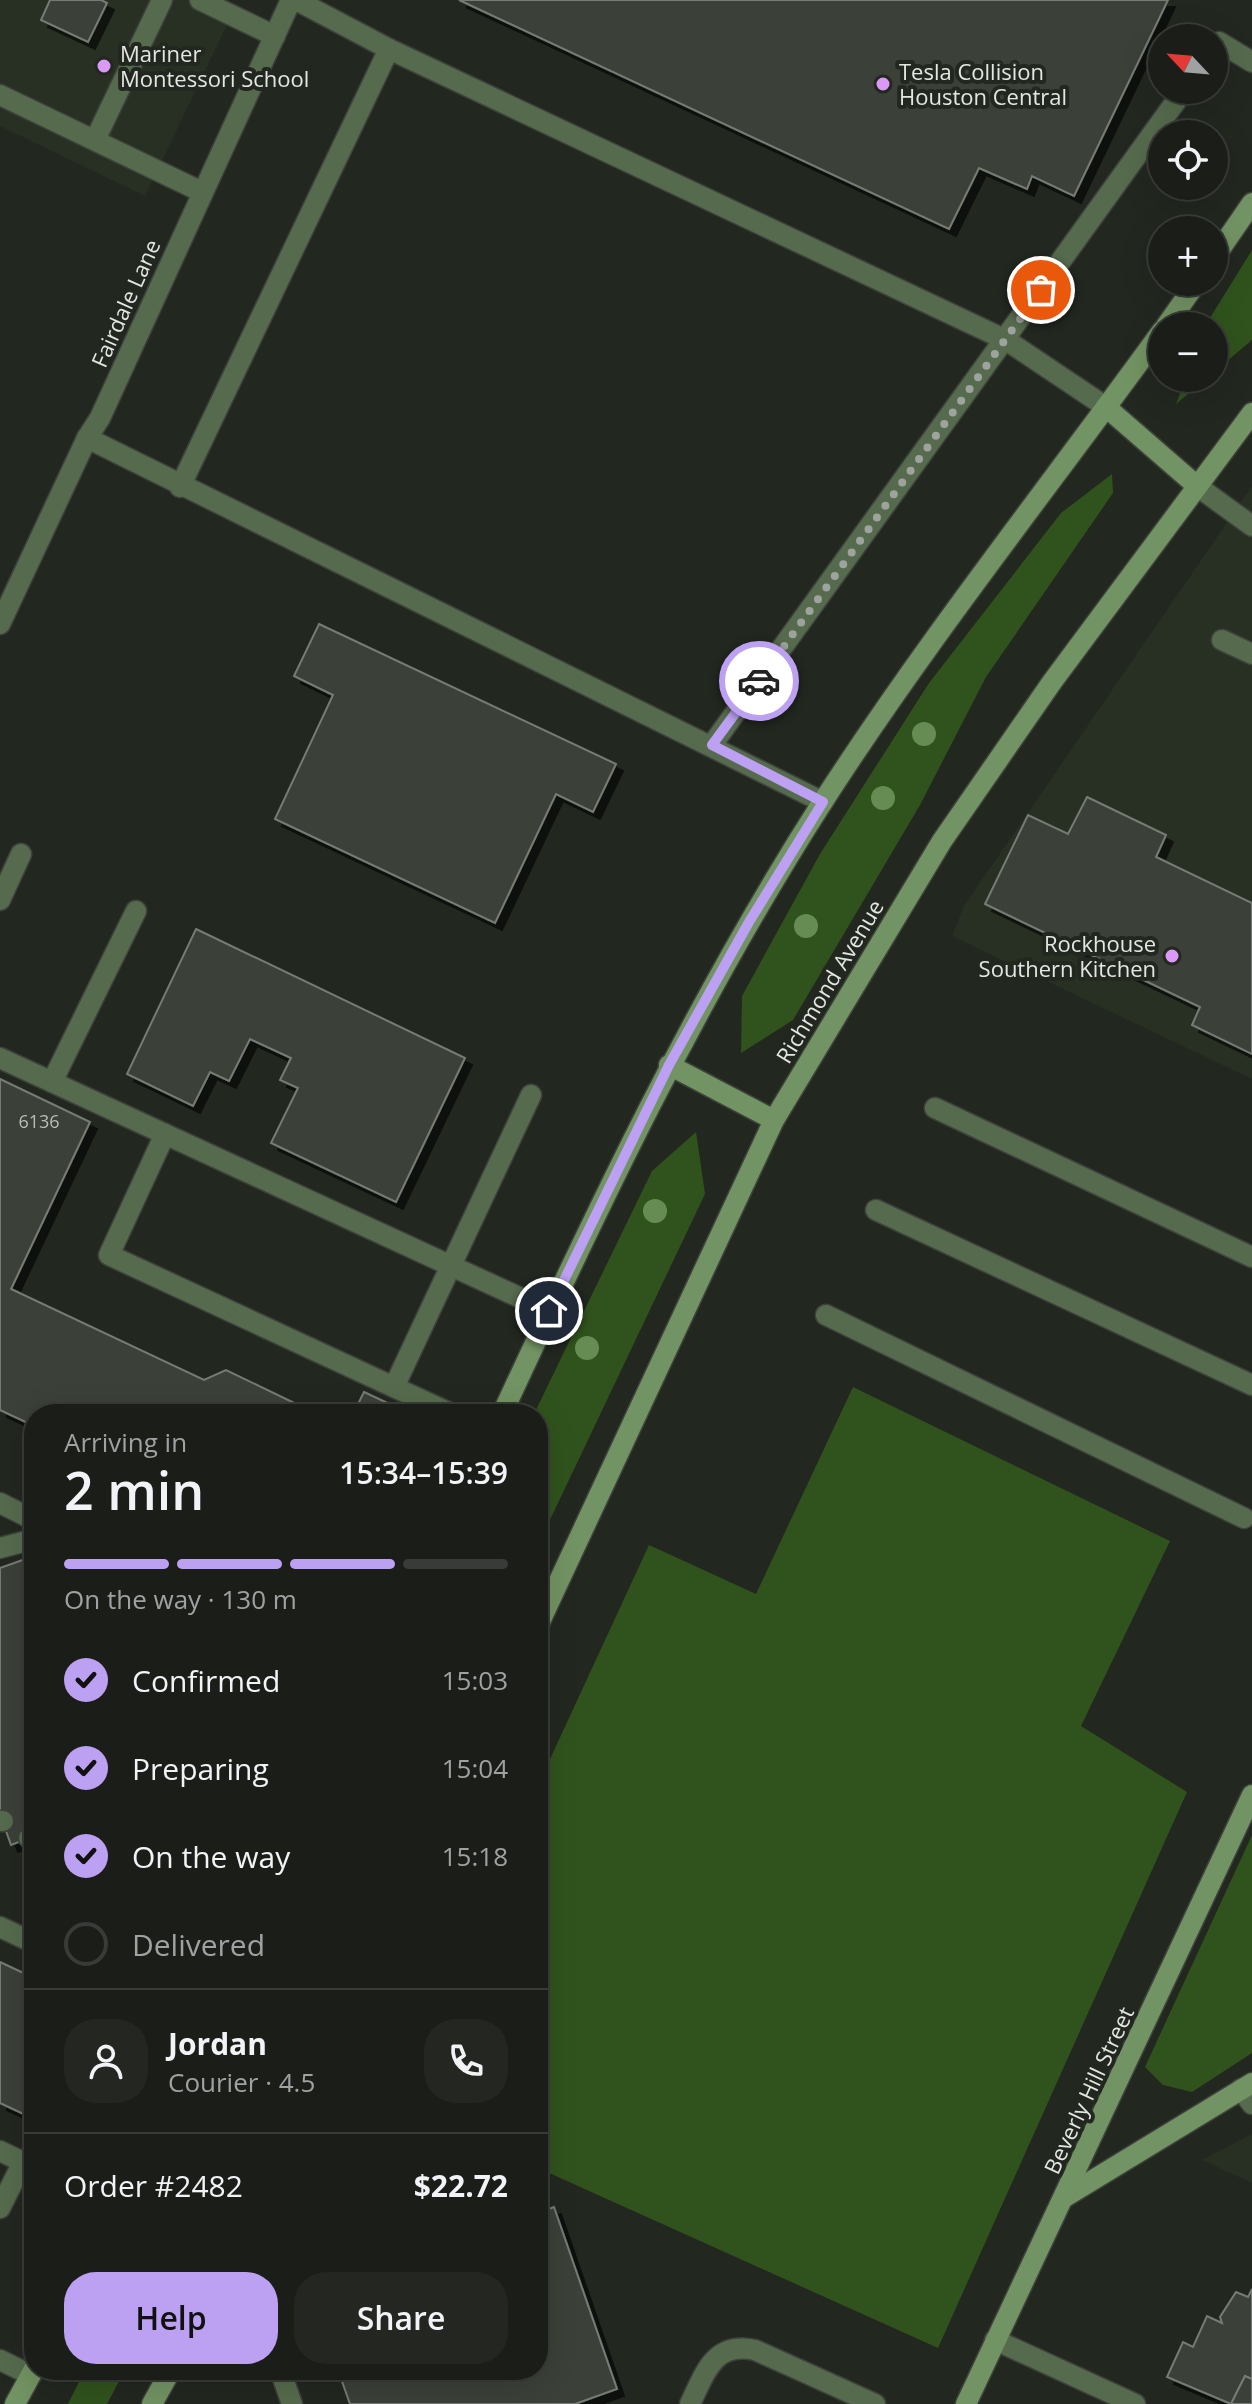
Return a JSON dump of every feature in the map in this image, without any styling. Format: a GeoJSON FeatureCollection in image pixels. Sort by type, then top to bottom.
{"type":"FeatureCollection","features":[{"type":"Feature","properties":{"kind":"main road"},"geometry":{"type":"LineString","coordinates":[[1228,238],[1252,203]]}},
{"type":"Feature","properties":{"kind":"main road"},"geometry":{"type":"LineString","coordinates":[[507,1404],[669,1065],[749,922],[823,802],[981,573],[1148,350]]}},
{"type":"Feature","properties":{"kind":"main road"},"geometry":{"type":"LineString","coordinates":[[1106,407],[1197,486]]}},
{"type":"Feature","properties":{"kind":"main road","name":"Richmond Avenue"},"geometry":{"type":"LineString","coordinates":[[548,1605],[774,1120],[942,841],[1052,682],[1252,413]]}},
{"type":"Feature","properties":{"kind":"main road"},"geometry":{"type":"LineString","coordinates":[[669,1065],[774,1120]]}},
{"type":"Feature","properties":{"kind":"main road","name":"Beverly Hill Street"},"geometry":{"type":"LineString","coordinates":[[966,2404],[1252,1795]]}},
{"type":"Feature","properties":{"kind":"main road"},"geometry":{"type":"LineString","coordinates":[[1065,2197],[1248,2092]]}},
{"type":"Feature","properties":{"kind":"main road"},"geometry":{"type":"LineString","coordinates":[[15,2404],[28,2380]]}},
{"type":"Feature","properties":{"kind":"main road"},"geometry":{"type":"LineString","coordinates":[[152,2404],[165,2380]]}},
{"type":"Feature","properties":{"kind":"street"},"geometry":{"type":"LineString","coordinates":[[95,140],[162,0]]}},
{"type":"Feature","properties":{"kind":"street"},"geometry":{"type":"LineString","coordinates":[[200,0],[275,36]]}},
{"type":"Feature","properties":{"kind":"street"},"geometry":{"type":"LineString","coordinates":[[294,0],[389,49],[1006,340],[1106,407]]}},
{"type":"Feature","properties":{"kind":"street","name":"Fairdale Lane"},"geometry":{"type":"LineString","coordinates":[[0,624],[87,438],[100,418],[202,192],[294,0]]}},
{"type":"Feature","properties":{"kind":"street"},"geometry":{"type":"LineString","coordinates":[[1228,47],[1252,62]]}},
{"type":"Feature","properties":{"kind":"street"},"geometry":{"type":"LineString","coordinates":[[180,487],[389,49]]}},
{"type":"Feature","properties":{"kind":"street"},"geometry":{"type":"LineString","coordinates":[[0,95],[202,192]]}},
{"type":"Feature","properties":{"kind":"street"},"geometry":{"type":"LineString","coordinates":[[712,745],[1174,104]]}},
{"type":"Feature","properties":{"kind":"street"},"geometry":{"type":"LineString","coordinates":[[87,438],[180,487],[823,802]]}},
{"type":"Feature","properties":{"kind":"street"},"geometry":{"type":"LineString","coordinates":[[1197,486],[1252,526]]}},
{"type":"Feature","properties":{"kind":"street"},"geometry":{"type":"LineString","coordinates":[[1222,640],[1252,654]]}},
{"type":"Feature","properties":{"kind":"street"},"geometry":{"type":"LineString","coordinates":[[0,900],[21,854]]}},
{"type":"Feature","properties":{"kind":"street"},"geometry":{"type":"LineString","coordinates":[[52,1082],[136,911]]}},
{"type":"Feature","properties":{"kind":"street"},"geometry":{"type":"LineString","coordinates":[[0,1058],[549,1311]]}},
{"type":"Feature","properties":{"kind":"street"},"geometry":{"type":"LineString","coordinates":[[394,1387],[531,1095]]}},
{"type":"Feature","properties":{"kind":"street"},"geometry":{"type":"LineString","coordinates":[[935,1108],[1252,1257]]}},
{"type":"Feature","properties":{"kind":"street"},"geometry":{"type":"LineString","coordinates":[[165,1134],[109,1255],[431,1404]]}},
{"type":"Feature","properties":{"kind":"street"},"geometry":{"type":"LineString","coordinates":[[876,1210],[1252,1385]]}},
{"type":"Feature","properties":{"kind":"street"},"geometry":{"type":"LineString","coordinates":[[826,1315],[1244,1518]]}},
{"type":"Feature","properties":{"kind":"street"},"geometry":{"type":"LineString","coordinates":[[0,1503],[24,1515]]}},
{"type":"Feature","properties":{"kind":"street"},"geometry":{"type":"LineString","coordinates":[[0,1548],[24,1542]]}},
{"type":"Feature","properties":{"kind":"street"},"geometry":{"type":"LineString","coordinates":[[0,1927],[24,1938]]}},
{"type":"Feature","properties":{"kind":"street"},"geometry":{"type":"LineString","coordinates":[[0,2151],[23,2162],[0,2208]]}},
{"type":"Feature","properties":{"kind":"street"},"geometry":{"type":"LineString","coordinates":[[995,2340],[1135,2404]]}},
{"type":"Feature","properties":{"kind":"street"},"geometry":{"type":"LineString","coordinates":[[690,2404],[708,2367],[722,2354],[738,2346],[755,2350],[875,2404]]}},
{"type":"Feature","properties":{"kind":"street"},"geometry":{"type":"LineString","coordinates":[[0,2360],[24,2369]]}},
{"type":"Feature","properties":{"kind":"street"},"geometry":{"type":"LineString","coordinates":[[284,2380],[292,2404]]}},
{"type":"Feature","properties":{"kind":"shaded area","name":"Mariner Montessori School"},"geometry":{"type":"Polygon","coordinates":[[[0,0],[224,0],[236,6],[145,196],[0,126],[0,0]]]}},
{"type":"Feature","properties":{"kind":"shaded area"},"geometry":{"type":"Polygon","coordinates":[[[1252,486],[1252,1079],[952,936],[964,906],[1252,486]]]}},
{"type":"Feature","properties":{"kind":"shaded area"},"geometry":{"type":"Polygon","coordinates":[[[1252,2134],[1252,2183],[1202,2160],[1252,2134]]]}},
{"type":"Feature","properties":{"kind":"green space"},"geometry":{"type":"Polygon","coordinates":[[[1252,250],[1252,340],[1228,360],[1228,312],[1214,312],[1224,296],[1228,296],[1228,289],[1252,250]]]}},
{"type":"Feature","properties":{"kind":"green space"},"geometry":{"type":"Polygon","coordinates":[[[1181,392],[1190,392],[1176,404],[1181,392]]]}},
{"type":"Feature","properties":{"kind":"green space"},"geometry":{"type":"Polygon","coordinates":[[[1112,474],[1113,493],[986,677],[920,805],[793,1020],[741,1053],[742,996],[820,854],[929,683],[1061,513],[1112,474]]]}},
{"type":"Feature","properties":{"kind":"green space"},"geometry":{"type":"Polygon","coordinates":[[[696,1132],[705,1194],[548,1524],[548,1404],[539,1404],[652,1171],[696,1132]]]}},
{"type":"Feature","properties":{"kind":"green space"},"geometry":{"type":"Polygon","coordinates":[[[853,1387],[1170,1541],[1081,1726],[1187,1792],[938,2348],[548,2172],[548,1763],[649,1545],[756,1594],[853,1387]]]}},
{"type":"Feature","properties":{"kind":"green space"},"geometry":{"type":"Polygon","coordinates":[[[1252,1835],[1252,2053],[1192,2092],[1163,2085],[1145,2067],[1252,1835]]]}},
{"type":"Feature","properties":{"kind":"green space"},"geometry":{"type":"Polygon","coordinates":[[[80,2380],[120,2380],[107,2404],[68,2404],[80,2380]]]}},
{"type":"Feature","properties":{"kind":"building"},"geometry":{"type":"Polygon","coordinates":[[[50,0],[101,0],[107,3],[88,42],[41,20],[50,0]]]}},
{"type":"Feature","properties":{"kind":"building","name":"Tesla Collision Houston Central"},"geometry":{"type":"Polygon","coordinates":[[[459,0],[1168,0],[1156,24],[1148,24],[1148,42],[1074,196],[1032,176],[1027,189],[979,168],[949,229],[459,0]]]}},
{"type":"Feature","properties":{"kind":"building"},"geometry":{"type":"Polygon","coordinates":[[[319,624],[616,764],[593,812],[556,794],[495,923],[275,819],[333,695],[294,676],[319,624]]]}},
{"type":"Feature","properties":{"kind":"building","name":"Rockhouse Southern Kitchen"},"geometry":{"type":"Polygon","coordinates":[[[1087,797],[1166,835],[1156,857],[1252,903],[1252,1054],[1192,1025],[1200,1007],[985,904],[1028,815],[1068,834],[1087,797]]]}},
{"type":"Feature","properties":{"kind":"building"},"geometry":{"type":"Polygon","coordinates":[[[196,929],[465,1058],[396,1202],[271,1143],[298,1088],[280,1080],[291,1058],[250,1039],[229,1081],[210,1072],[193,1106],[127,1074],[196,929]]]}},
{"type":"Feature","properties":{"kind":"building"},"geometry":{"type":"Polygon","coordinates":[[[0,1079],[90,1122],[11,1289],[204,1380],[226,1370],[296,1404],[24,1404],[24,1421],[0,1410],[0,1079]]]}},
{"type":"Feature","properties":{"kind":"building"},"geometry":{"type":"Polygon","coordinates":[[[364,1392],[390,1404],[358,1404],[364,1392]]]}},
{"type":"Feature","properties":{"kind":"building"},"geometry":{"type":"Polygon","coordinates":[[[24,1560],[24,1840],[11,1845],[0,1814],[0,1568],[24,1560]]]}},
{"type":"Feature","properties":{"kind":"building"},"geometry":{"type":"Polygon","coordinates":[[[0,1962],[24,1973],[24,2114],[0,2103],[0,1962]]]}},
{"type":"Feature","properties":{"kind":"building"},"geometry":{"type":"Polygon","coordinates":[[[554,2207],[617,2389],[575,2404],[350,2404],[342,2380],[548,2380],[548,2209],[554,2207]]]}},
{"type":"Feature","properties":{"kind":"building"},"geometry":{"type":"Polygon","coordinates":[[[1252,2289],[1252,2379],[1245,2376],[1231,2404],[1167,2377],[1183,2342],[1193,2347],[1207,2316],[1222,2323],[1220,2317],[1236,2292],[1248,2297],[1252,2289]]]}},
{"type":"Feature","properties":{"kind":"building"},"geometry":{"type":"Polygon","coordinates":[[[1245,2376],[1252,2379],[1252,2404],[1231,2404],[1245,2376]]]}},
{"type":"Feature","properties":{"kind":"way so far"},"geometry":{"type":"LineString","coordinates":[[759,681],[1041,290]]}},
{"type":"Feature","properties":{"kind":"place","name":"Mariner Montessori School"},"geometry":{"type":"Point","coordinates":[104,66]}},
{"type":"Feature","properties":{"kind":"place","name":"Tesla Collision Houston Central"},"geometry":{"type":"Point","coordinates":[883,84]}},
{"type":"Feature","properties":{"kind":"place","name":"Rockhouse Southern Kitchen"},"geometry":{"type":"Point","coordinates":[1172,956]}},
{"type":"Feature","properties":{"kind":"route"},"geometry":{"type":"LineString","coordinates":[[549,1311],[669,1065],[749,922],[823,802],[712,745],[759,681]]}}]}
